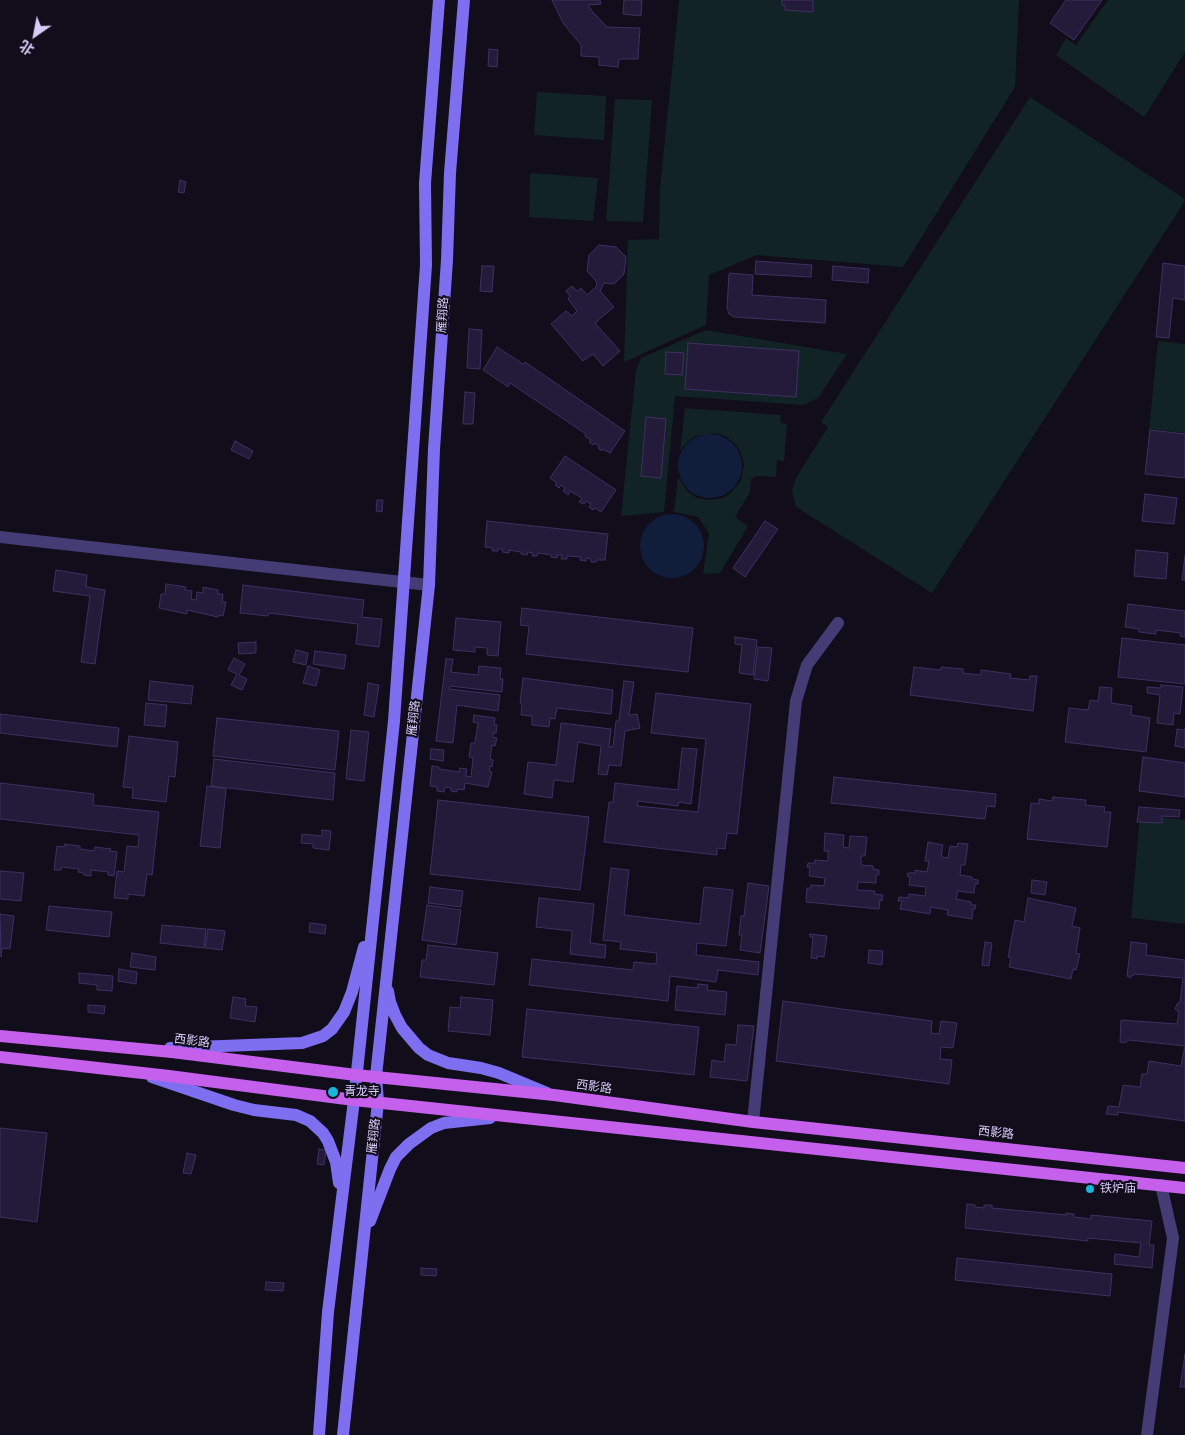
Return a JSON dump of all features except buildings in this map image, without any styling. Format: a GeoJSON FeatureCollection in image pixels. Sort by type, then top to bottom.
{"type":"FeatureCollection","features":[{"type":"Feature","properties":{"kind":"main road","name":"雁翔路"},"geometry":{"type":"LineString","coordinates":[[319,1435],[328,1312],[354,1100],[394,721],[426,265],[425,183],[439,0]]}},
{"type":"Feature","properties":{"kind":"main road","name":"雁翔路"},"geometry":{"type":"LineString","coordinates":[[343,1435],[378,1102],[376,1076],[429,585],[434,448],[447,260],[450,173],[464,0]]}},
{"type":"Feature","properties":{"kind":"main road"},"geometry":{"type":"LineString","coordinates":[[141,1049],[302,1043],[323,1036],[337,1021],[350,997],[374,908]]}},
{"type":"Feature","properties":{"kind":"main road"},"geometry":{"type":"LineString","coordinates":[[386,978],[390,1002],[395,1015],[410,1039],[428,1055],[448,1063],[499,1073],[554,1095]]}},
{"type":"Feature","properties":{"kind":"main road","name":"西影路"},"geometry":{"type":"LineString","coordinates":[[0,1036],[141,1049],[356,1075],[554,1095],[753,1122],[1185,1168]]}},
{"type":"Feature","properties":{"kind":"main road"},"geometry":{"type":"LineString","coordinates":[[0,1058],[138,1072],[354,1100],[1185,1188]]}},
{"type":"Feature","properties":{"kind":"main road"},"geometry":{"type":"LineString","coordinates":[[138,1072],[234,1105],[296,1116],[310,1121],[323,1133],[331,1148],[342,1202]]}},
{"type":"Feature","properties":{"kind":"main road"},"geometry":{"type":"LineString","coordinates":[[364,1237],[390,1169],[396,1158],[409,1144],[432,1128],[444,1123],[512,1117]]}},
{"type":"Feature","properties":{"kind":"street"},"geometry":{"type":"LineString","coordinates":[[0,537],[429,585]]}},
{"type":"Feature","properties":{"kind":"street"},"geometry":{"type":"LineString","coordinates":[[753,1122],[796,701],[807,665],[838,623]]}},
{"type":"Feature","properties":{"kind":"street"},"geometry":{"type":"LineString","coordinates":[[1147,1435],[1173,1238],[1161,1186]]}},
{"type":"Feature","properties":{"kind":"shaded area"},"geometry":{"type":"Polygon","coordinates":[[[679,0],[1019,0],[1015,87],[903,267],[757,255],[709,275],[706,325],[624,362],[628,240],[659,239],[660,189],[679,0]]]}},
{"type":"Feature","properties":{"kind":"shaded area"},"geometry":{"type":"Polygon","coordinates":[[[1108,0],[1185,0],[1185,52],[1144,117],[1056,55],[1066,38],[1076,45],[1108,0]]]}},
{"type":"Feature","properties":{"kind":"shaded area"},"geometry":{"type":"Polygon","coordinates":[[[537,92],[606,96],[604,140],[534,135],[537,92]]]}},
{"type":"Feature","properties":{"kind":"shaded area"},"geometry":{"type":"Polygon","coordinates":[[[1030,97],[1185,199],[1185,201],[932,593],[796,507],[792,491],[796,478],[828,427],[821,422],[1030,97]]]}},
{"type":"Feature","properties":{"kind":"shaded area"},"geometry":{"type":"Polygon","coordinates":[[[615,99],[652,100],[643,222],[606,221],[615,99]]]}},
{"type":"Feature","properties":{"kind":"shaded area"},"geometry":{"type":"Polygon","coordinates":[[[530,173],[598,178],[593,221],[529,217],[530,173]]]}},
{"type":"Feature","properties":{"kind":"shaded area"},"geometry":{"type":"Polygon","coordinates":[[[706,330],[847,354],[818,398],[804,405],[675,396],[664,512],[621,516],[636,370],[641,358],[706,330]]]}},
{"type":"Feature","properties":{"kind":"shaded area"},"geometry":{"type":"Polygon","coordinates":[[[1158,341],[1185,344],[1185,433],[1149,429],[1158,341]]]}},
{"type":"Feature","properties":{"kind":"shaded area"},"geometry":{"type":"Polygon","coordinates":[[[685,408],[781,415],[780,423],[787,424],[784,461],[777,460],[776,477],[756,476],[751,479],[750,492],[735,517],[748,526],[720,573],[703,574],[709,533],[698,517],[674,512],[678,477],[687,491],[697,498],[709,500],[723,498],[732,492],[741,481],[744,465],[743,459],[739,449],[733,442],[725,436],[716,433],[695,436],[680,451],[685,408]]]}},
{"type":"Feature","properties":{"kind":"shaded area"},"geometry":{"type":"Polygon","coordinates":[[[1140,815],[1185,820],[1185,924],[1131,918],[1140,815]]]}},
{"type":"Feature","properties":{"kind":"water"},"geometry":{"type":"Polygon","coordinates":[[[704,434],[716,434],[733,443],[740,454],[742,466],[740,478],[733,489],[716,498],[704,498],[692,493],[683,484],[678,472],[678,460],[683,448],[692,439],[704,434]]]}},
{"type":"Feature","properties":{"kind":"water"},"geometry":{"type":"Polygon","coordinates":[[[666,514],[678,514],[695,523],[702,534],[704,546],[702,558],[695,569],[678,578],[666,578],[654,573],[645,564],[640,552],[640,540],[645,528],[654,519],[666,514]]]}},
{"type":"Feature","properties":{"kind":"place","name":"青龙寺"},"geometry":{"type":"Point","coordinates":[333,1092]}},
{"type":"Feature","properties":{"kind":"place","name":"铁炉庙"},"geometry":{"type":"Point","coordinates":[1090,1189]}}]}
